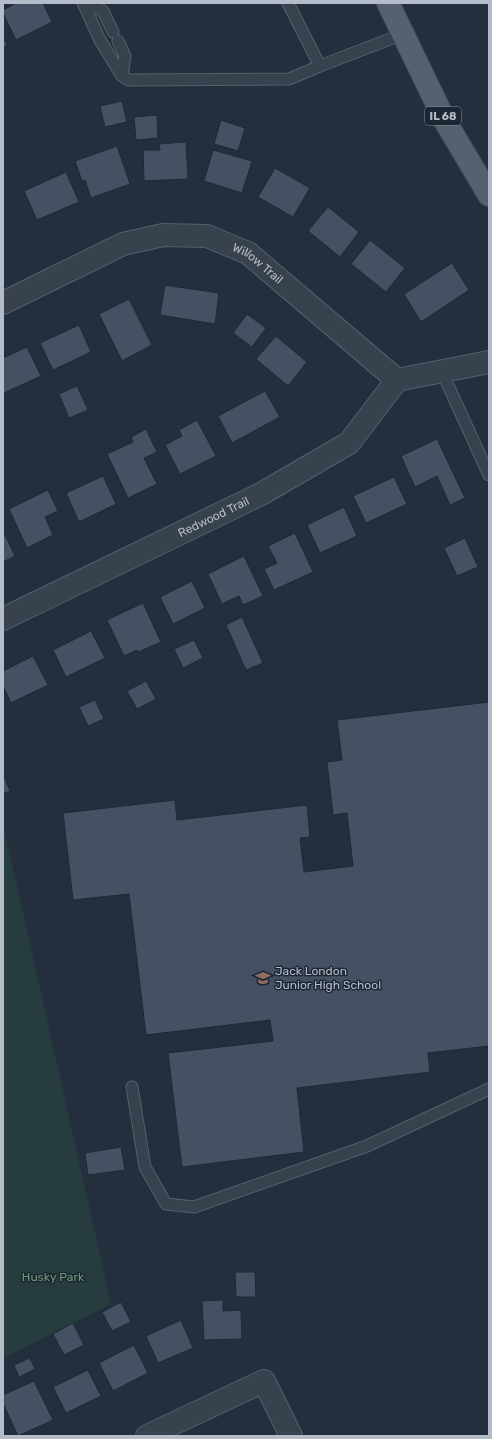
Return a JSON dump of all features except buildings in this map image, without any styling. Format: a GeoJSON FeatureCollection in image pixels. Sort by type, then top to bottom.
{"type":"FeatureCollection","features":[{"type":"Feature","properties":{"kind":"main road","name":"IL 68"},"geometry":{"type":"LineString","coordinates":[[388,3],[445,121],[489,195]]}},
{"type":"Feature","properties":{"kind":"street","name":"Willow Trail"},"geometry":{"type":"LineString","coordinates":[[3,303],[124,244],[163,235],[207,236],[248,253],[397,380]]}},
{"type":"Feature","properties":{"kind":"street"},"geometry":{"type":"LineString","coordinates":[[397,380],[489,362]]}},
{"type":"Feature","properties":{"kind":"street","name":"Redwood Trail"},"geometry":{"type":"LineString","coordinates":[[3,619],[260,494],[349,443],[397,380]]}},
{"type":"Feature","properties":{"kind":"street"},"geometry":{"type":"LineString","coordinates":[[147,1436],[264,1380],[291,1436]]}},
{"type":"Feature","properties":{"kind":"lane"},"geometry":{"type":"LineString","coordinates":[[84,3],[100,40],[122,76],[129,80],[289,79],[403,34]]}},
{"type":"Feature","properties":{"kind":"lane"},"geometry":{"type":"LineString","coordinates":[[87,3],[103,11],[116,37],[125,56],[122,76]]}},
{"type":"Feature","properties":{"kind":"lane"},"geometry":{"type":"LineString","coordinates":[[288,3],[320,66]]}},
{"type":"Feature","properties":{"kind":"lane"},"geometry":{"type":"LineString","coordinates":[[442,372],[489,475]]}},
{"type":"Feature","properties":{"kind":"lane"},"geometry":{"type":"LineString","coordinates":[[132,1087],[145,1167],[166,1204],[194,1207],[367,1146],[489,1089]]}},
{"type":"Feature","properties":{"kind":"green space","name":"Husky Park"},"geometry":{"type":"Polygon","coordinates":[[[3,824],[111,1304],[3,1358],[3,824]]]}},
{"type":"Feature","properties":{"kind":"place","name":"Jack London Junior High School"},"geometry":{"type":"Point","coordinates":[263,978]}}]}
